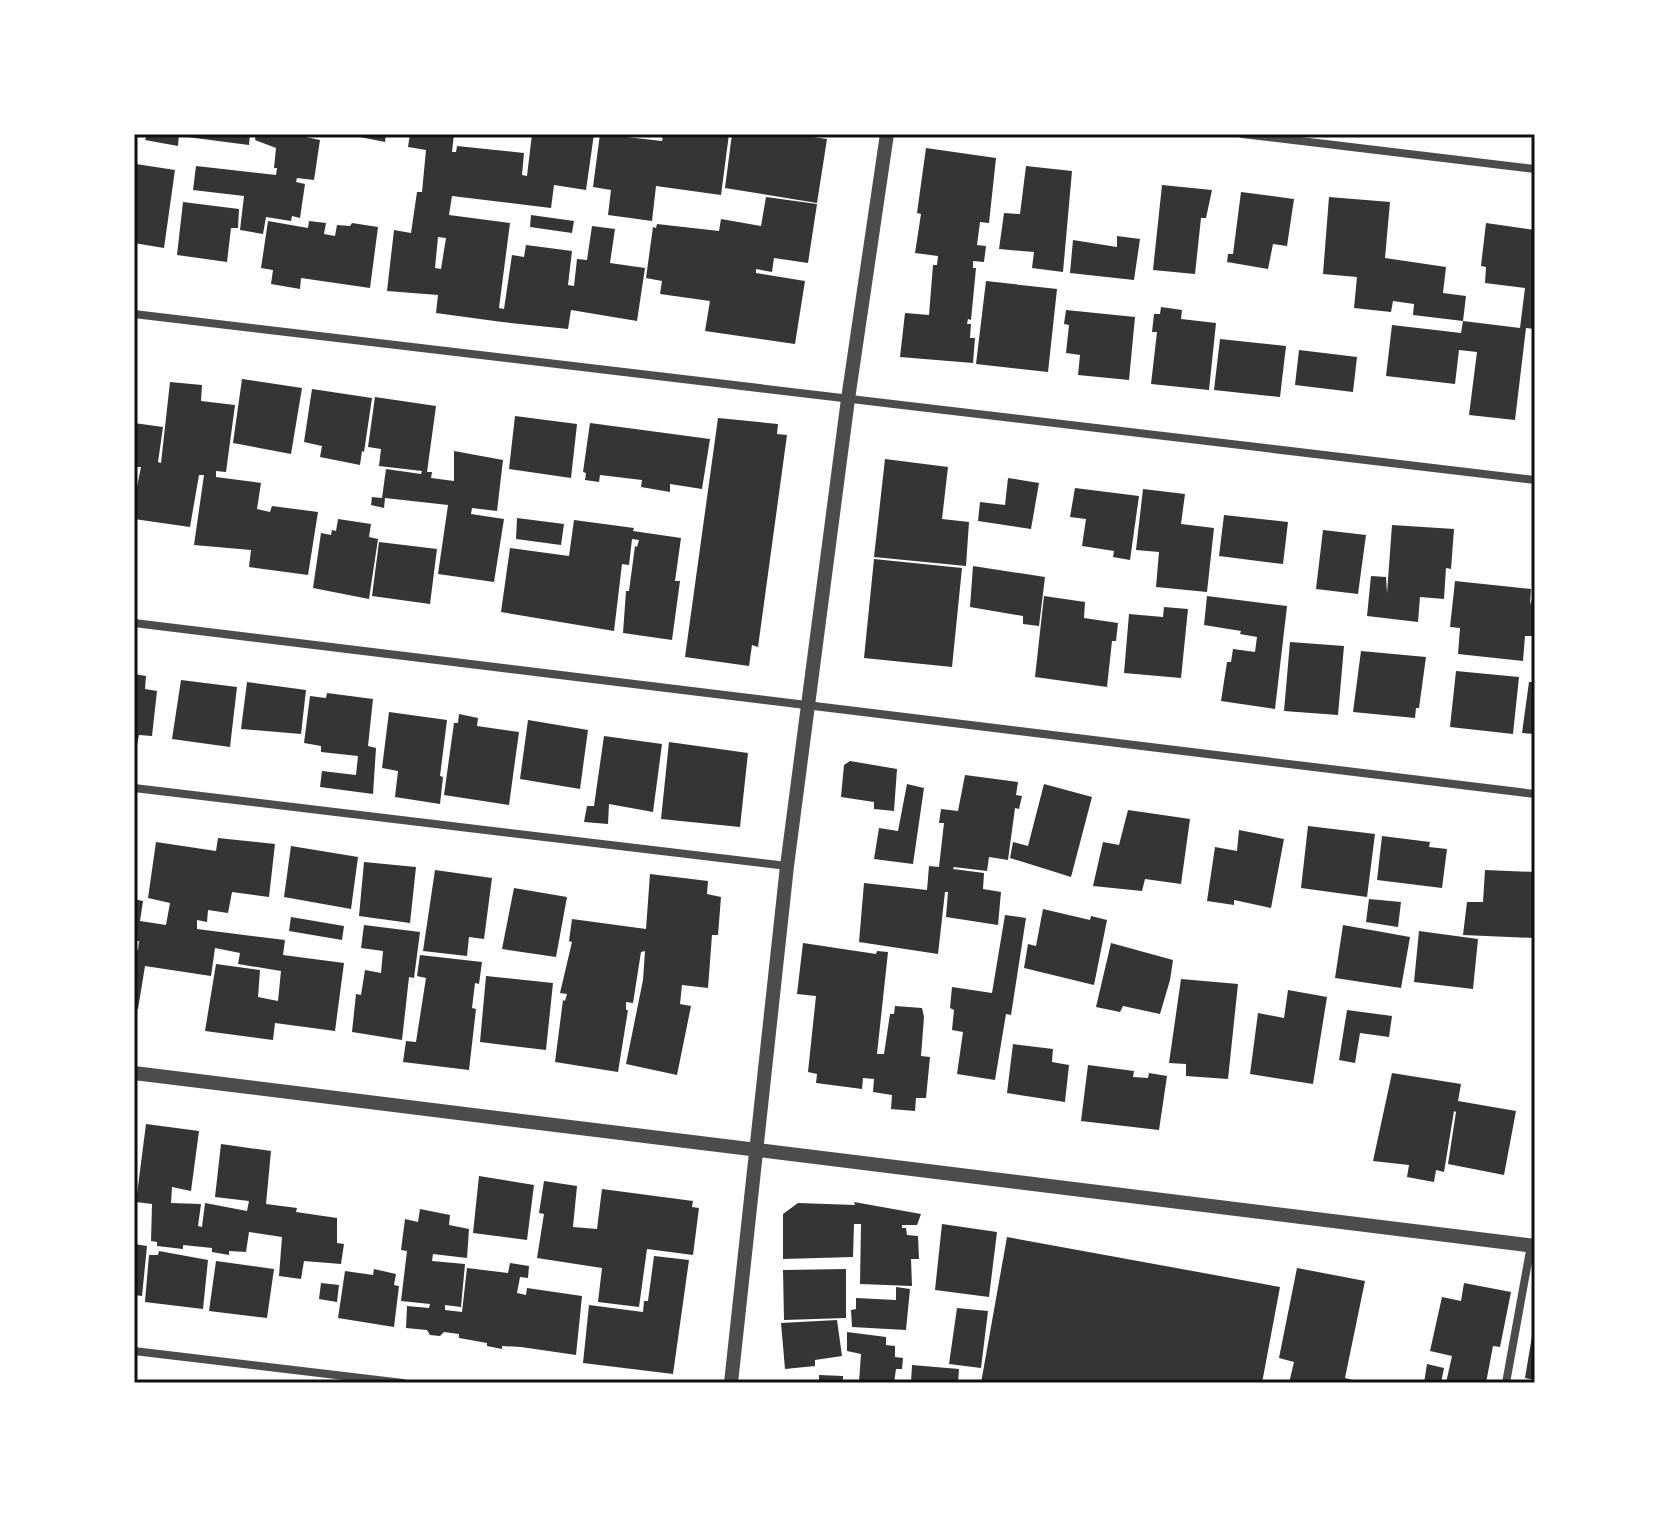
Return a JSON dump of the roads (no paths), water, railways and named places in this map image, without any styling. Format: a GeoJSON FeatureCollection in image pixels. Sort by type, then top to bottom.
{"type":"FeatureCollection","features":[{"type":"Feature","properties":{"kind":"street"},"geometry":{"type":"LineString","coordinates":[[731,1383],[807,705],[887,134]]}},
{"type":"Feature","properties":{"kind":"street"},"geometry":{"type":"LineString","coordinates":[[1242,134],[1535,169]]}},
{"type":"Feature","properties":{"kind":"street"},"geometry":{"type":"LineString","coordinates":[[134,314],[1535,480]]}},
{"type":"Feature","properties":{"kind":"street"},"geometry":{"type":"LineString","coordinates":[[134,623],[1535,794]]}},
{"type":"Feature","properties":{"kind":"street"},"geometry":{"type":"LineString","coordinates":[[134,788],[787,866]]}},
{"type":"Feature","properties":{"kind":"street"},"geometry":{"type":"LineString","coordinates":[[134,1073],[1533,1245],[1506,1383]]}},
{"type":"Feature","properties":{"kind":"street"},"geometry":{"type":"LineString","coordinates":[[134,1351],[403,1383]]}}]}
